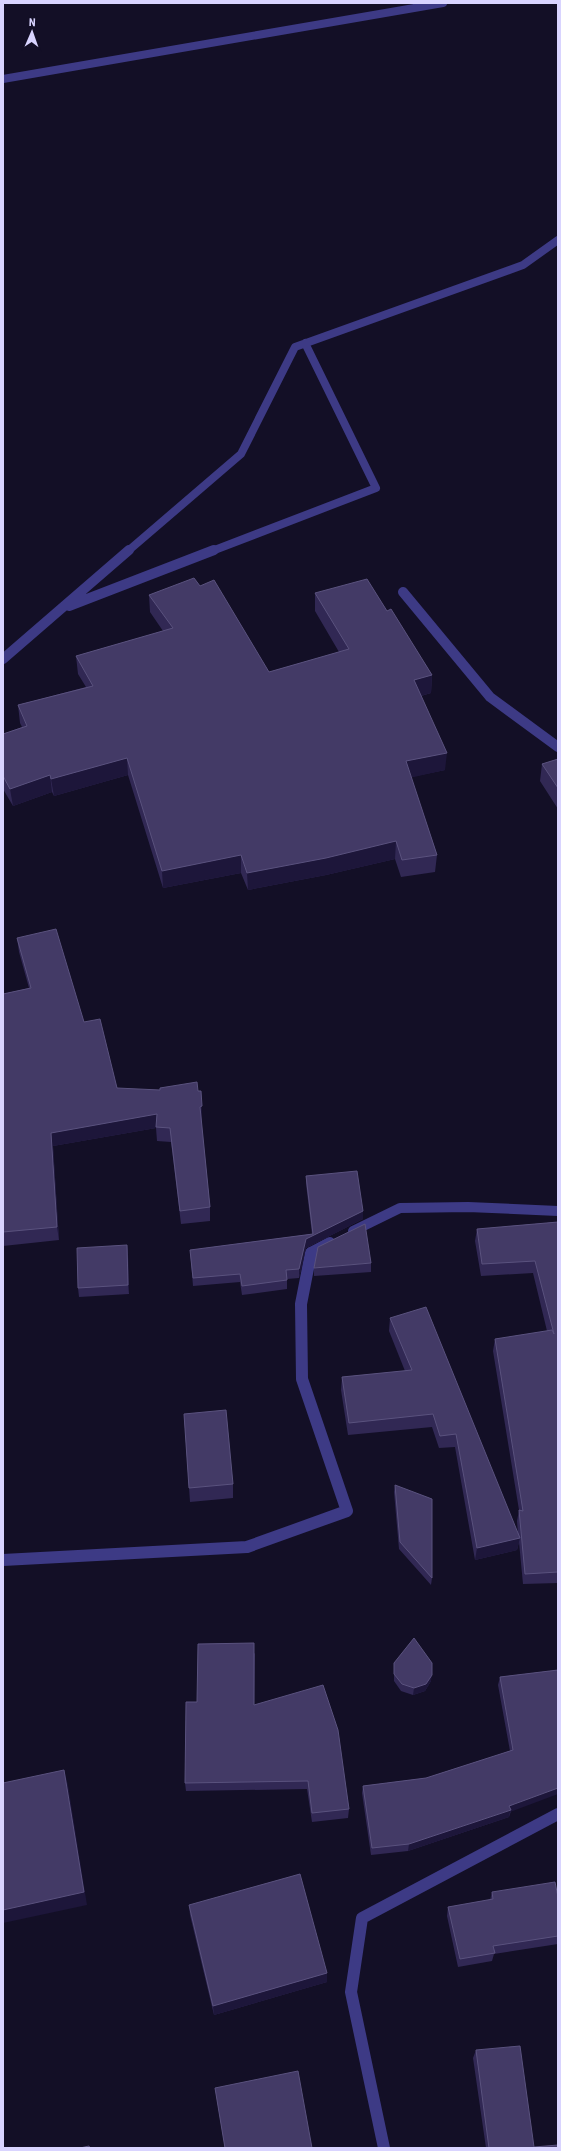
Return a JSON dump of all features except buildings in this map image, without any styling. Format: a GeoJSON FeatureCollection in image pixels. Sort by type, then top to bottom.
{"type":"FeatureCollection","features":[{"type":"Feature","properties":{"kind":"street"},"geometry":{"type":"LineString","coordinates":[[3,79],[443,3]]}},
{"type":"Feature","properties":{"kind":"street"},"geometry":{"type":"LineString","coordinates":[[3,659],[241,454],[294,348],[523,265],[558,240]]}},
{"type":"Feature","properties":{"kind":"street"},"geometry":{"type":"LineString","coordinates":[[61,609],[376,488],[305,343]]}},
{"type":"Feature","properties":{"kind":"street"},"geometry":{"type":"LineString","coordinates":[[403,592],[490,697],[558,747]]}},
{"type":"Feature","properties":{"kind":"street"},"geometry":{"type":"LineString","coordinates":[[3,1560],[247,1547],[347,1511],[302,1379],[301,1304],[311,1252],[400,1208],[468,1207],[558,1211]]}},
{"type":"Feature","properties":{"kind":"street"},"geometry":{"type":"LineString","coordinates":[[384,2148],[351,1992],[362,1918],[558,1814]]}}]}
